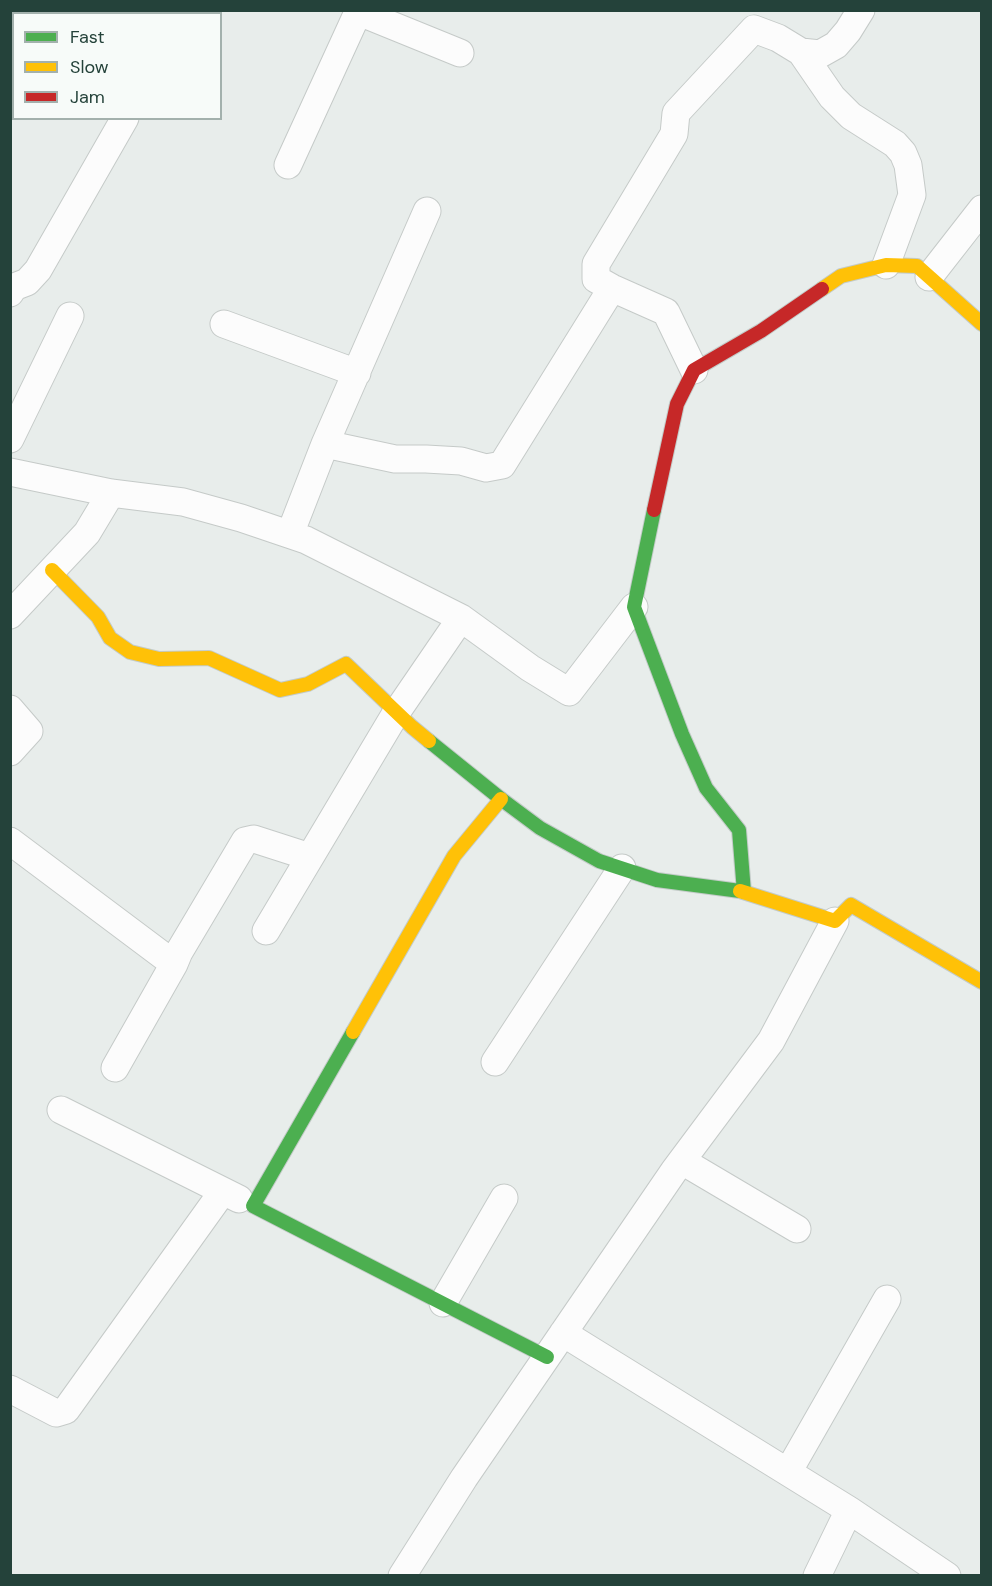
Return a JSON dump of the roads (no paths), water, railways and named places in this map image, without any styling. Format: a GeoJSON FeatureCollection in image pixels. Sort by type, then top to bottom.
{"type":"FeatureCollection","features":[{"type":"Feature","properties":{"kind":"street"},"geometry":{"type":"LineString","coordinates":[[288,165],[359,10],[460,53]]}},
{"type":"Feature","properties":{"kind":"street"},"geometry":{"type":"LineString","coordinates":[[801,52],[820,54],[836,45],[861,10]]}},
{"type":"Feature","properties":{"kind":"street"},"geometry":{"type":"LineString","coordinates":[[694,370],[666,312],[596,279],[596,264],[674,134],[675,113],[754,29],[778,38],[801,52],[838,104],[851,116],[895,144],[903,153],[908,165],[912,195],[886,265]]}},
{"type":"Feature","properties":{"kind":"street"},"geometry":{"type":"LineString","coordinates":[[10,293],[14,286],[27,282],[38,270],[124,120]]}},
{"type":"Feature","properties":{"kind":"street"},"geometry":{"type":"LineString","coordinates":[[929,277],[981,209]]}},
{"type":"Feature","properties":{"kind":"street"},"geometry":{"type":"LineString","coordinates":[[290,534],[325,444],[428,211]]}},
{"type":"Feature","properties":{"kind":"street"},"geometry":{"type":"LineString","coordinates":[[10,472],[111,493],[183,502],[290,534],[461,618],[530,668],[569,692],[634,607],[677,404],[694,370],[761,331],[841,276],[886,265],[917,266],[981,324]]}},
{"type":"Feature","properties":{"kind":"street"},"geometry":{"type":"LineString","coordinates":[[325,444],[395,459],[461,461],[486,468],[502,465],[612,288]]}},
{"type":"Feature","properties":{"kind":"street"},"geometry":{"type":"LineString","coordinates":[[10,439],[70,316]]}},
{"type":"Feature","properties":{"kind":"street"},"geometry":{"type":"LineString","coordinates":[[224,324],[357,373]]}},
{"type":"Feature","properties":{"kind":"street"},"geometry":{"type":"LineString","coordinates":[[10,615],[87,533],[111,493]]}},
{"type":"Feature","properties":{"kind":"street"},"geometry":{"type":"LineString","coordinates":[[52,570],[98,617],[110,638],[130,652],[159,659],[209,658],[280,690],[308,684],[346,664],[412,727],[501,799],[540,828],[599,861],[657,880],[744,892],[835,921]]}},
{"type":"Feature","properties":{"kind":"street"},"geometry":{"type":"LineString","coordinates":[[634,607],[682,734],[706,788],[739,830],[744,892]]}},
{"type":"Feature","properties":{"kind":"street"},"geometry":{"type":"LineString","coordinates":[[266,931],[396,713],[461,618]]}},
{"type":"Feature","properties":{"kind":"street"},"geometry":{"type":"LineString","coordinates":[[10,709],[29,731],[10,752]]}},
{"type":"Feature","properties":{"kind":"street"},"geometry":{"type":"LineString","coordinates":[[253,1206],[454,856],[501,799]]}},
{"type":"Feature","properties":{"kind":"street"},"geometry":{"type":"LineString","coordinates":[[115,1068],[179,952],[245,841],[254,839],[310,858]]}},
{"type":"Feature","properties":{"kind":"street"},"geometry":{"type":"LineString","coordinates":[[10,841],[174,964]]}},
{"type":"Feature","properties":{"kind":"street"},"geometry":{"type":"LineString","coordinates":[[495,1062],[622,868]]}},
{"type":"Feature","properties":{"kind":"street"},"geometry":{"type":"LineString","coordinates":[[402,1575],[464,1478],[563,1333],[682,1161],[771,1041],[835,921],[851,905],[981,982]]}},
{"type":"Feature","properties":{"kind":"street"},"geometry":{"type":"LineString","coordinates":[[61,1110],[547,1357]]}},
{"type":"Feature","properties":{"kind":"street"},"geometry":{"type":"LineString","coordinates":[[682,1161],[797,1229]]}},
{"type":"Feature","properties":{"kind":"street"},"geometry":{"type":"LineString","coordinates":[[10,1389],[56,1413],[66,1410],[223,1191]]}},
{"type":"Feature","properties":{"kind":"street"},"geometry":{"type":"LineString","coordinates":[[442,1303],[504,1198]]}},
{"type":"Feature","properties":{"kind":"street"},"geometry":{"type":"LineString","coordinates":[[788,1472],[887,1299]]}},
{"type":"Feature","properties":{"kind":"street"},"geometry":{"type":"LineString","coordinates":[[563,1333],[849,1510],[947,1575]]}},
{"type":"Feature","properties":{"kind":"street"},"geometry":{"type":"LineString","coordinates":[[817,1575],[849,1510]]}}]}
